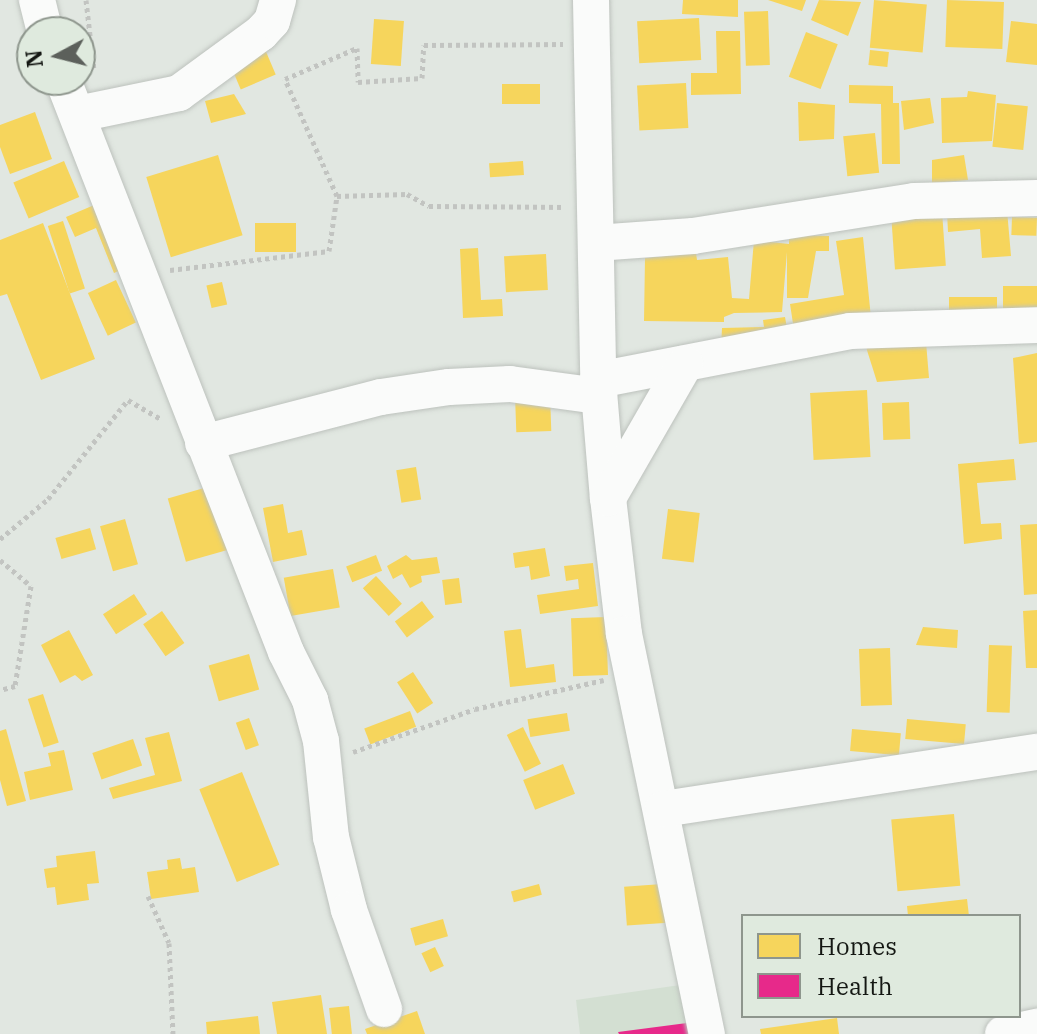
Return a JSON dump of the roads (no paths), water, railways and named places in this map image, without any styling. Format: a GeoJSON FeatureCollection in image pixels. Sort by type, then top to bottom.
{"type":"FeatureCollection","features":[{"type":"Feature","properties":{"kind":"street"},"geometry":{"type":"LineString","coordinates":[[89,112],[179,93],[261,33],[272,21],[278,0]]}},
{"type":"Feature","properties":{"kind":"street"},"geometry":{"type":"LineString","coordinates":[[591,0],[598,388],[608,498],[634,675],[707,1034]]}},
{"type":"Feature","properties":{"kind":"street"},"geometry":{"type":"LineString","coordinates":[[76,96],[89,112],[137,274],[203,443],[310,700],[331,837],[349,910],[384,1009]]}},
{"type":"Feature","properties":{"kind":"street"},"geometry":{"type":"LineString","coordinates":[[596,243],[693,236],[914,201],[1009,195],[1037,198]]}},
{"type":"Feature","properties":{"kind":"street"},"geometry":{"type":"LineString","coordinates":[[203,443],[381,397],[449,387],[510,384],[598,388],[685,364],[850,331],[1037,325]]}},
{"type":"Feature","properties":{"kind":"street"},"geometry":{"type":"LineString","coordinates":[[608,498],[685,364]]}},
{"type":"Feature","properties":{"kind":"street"},"geometry":{"type":"LineString","coordinates":[[663,809],[1037,752]]}},
{"type":"Feature","properties":{"kind":"street"},"geometry":{"type":"LineString","coordinates":[[1003,1034],[1037,1027]]}}]}
